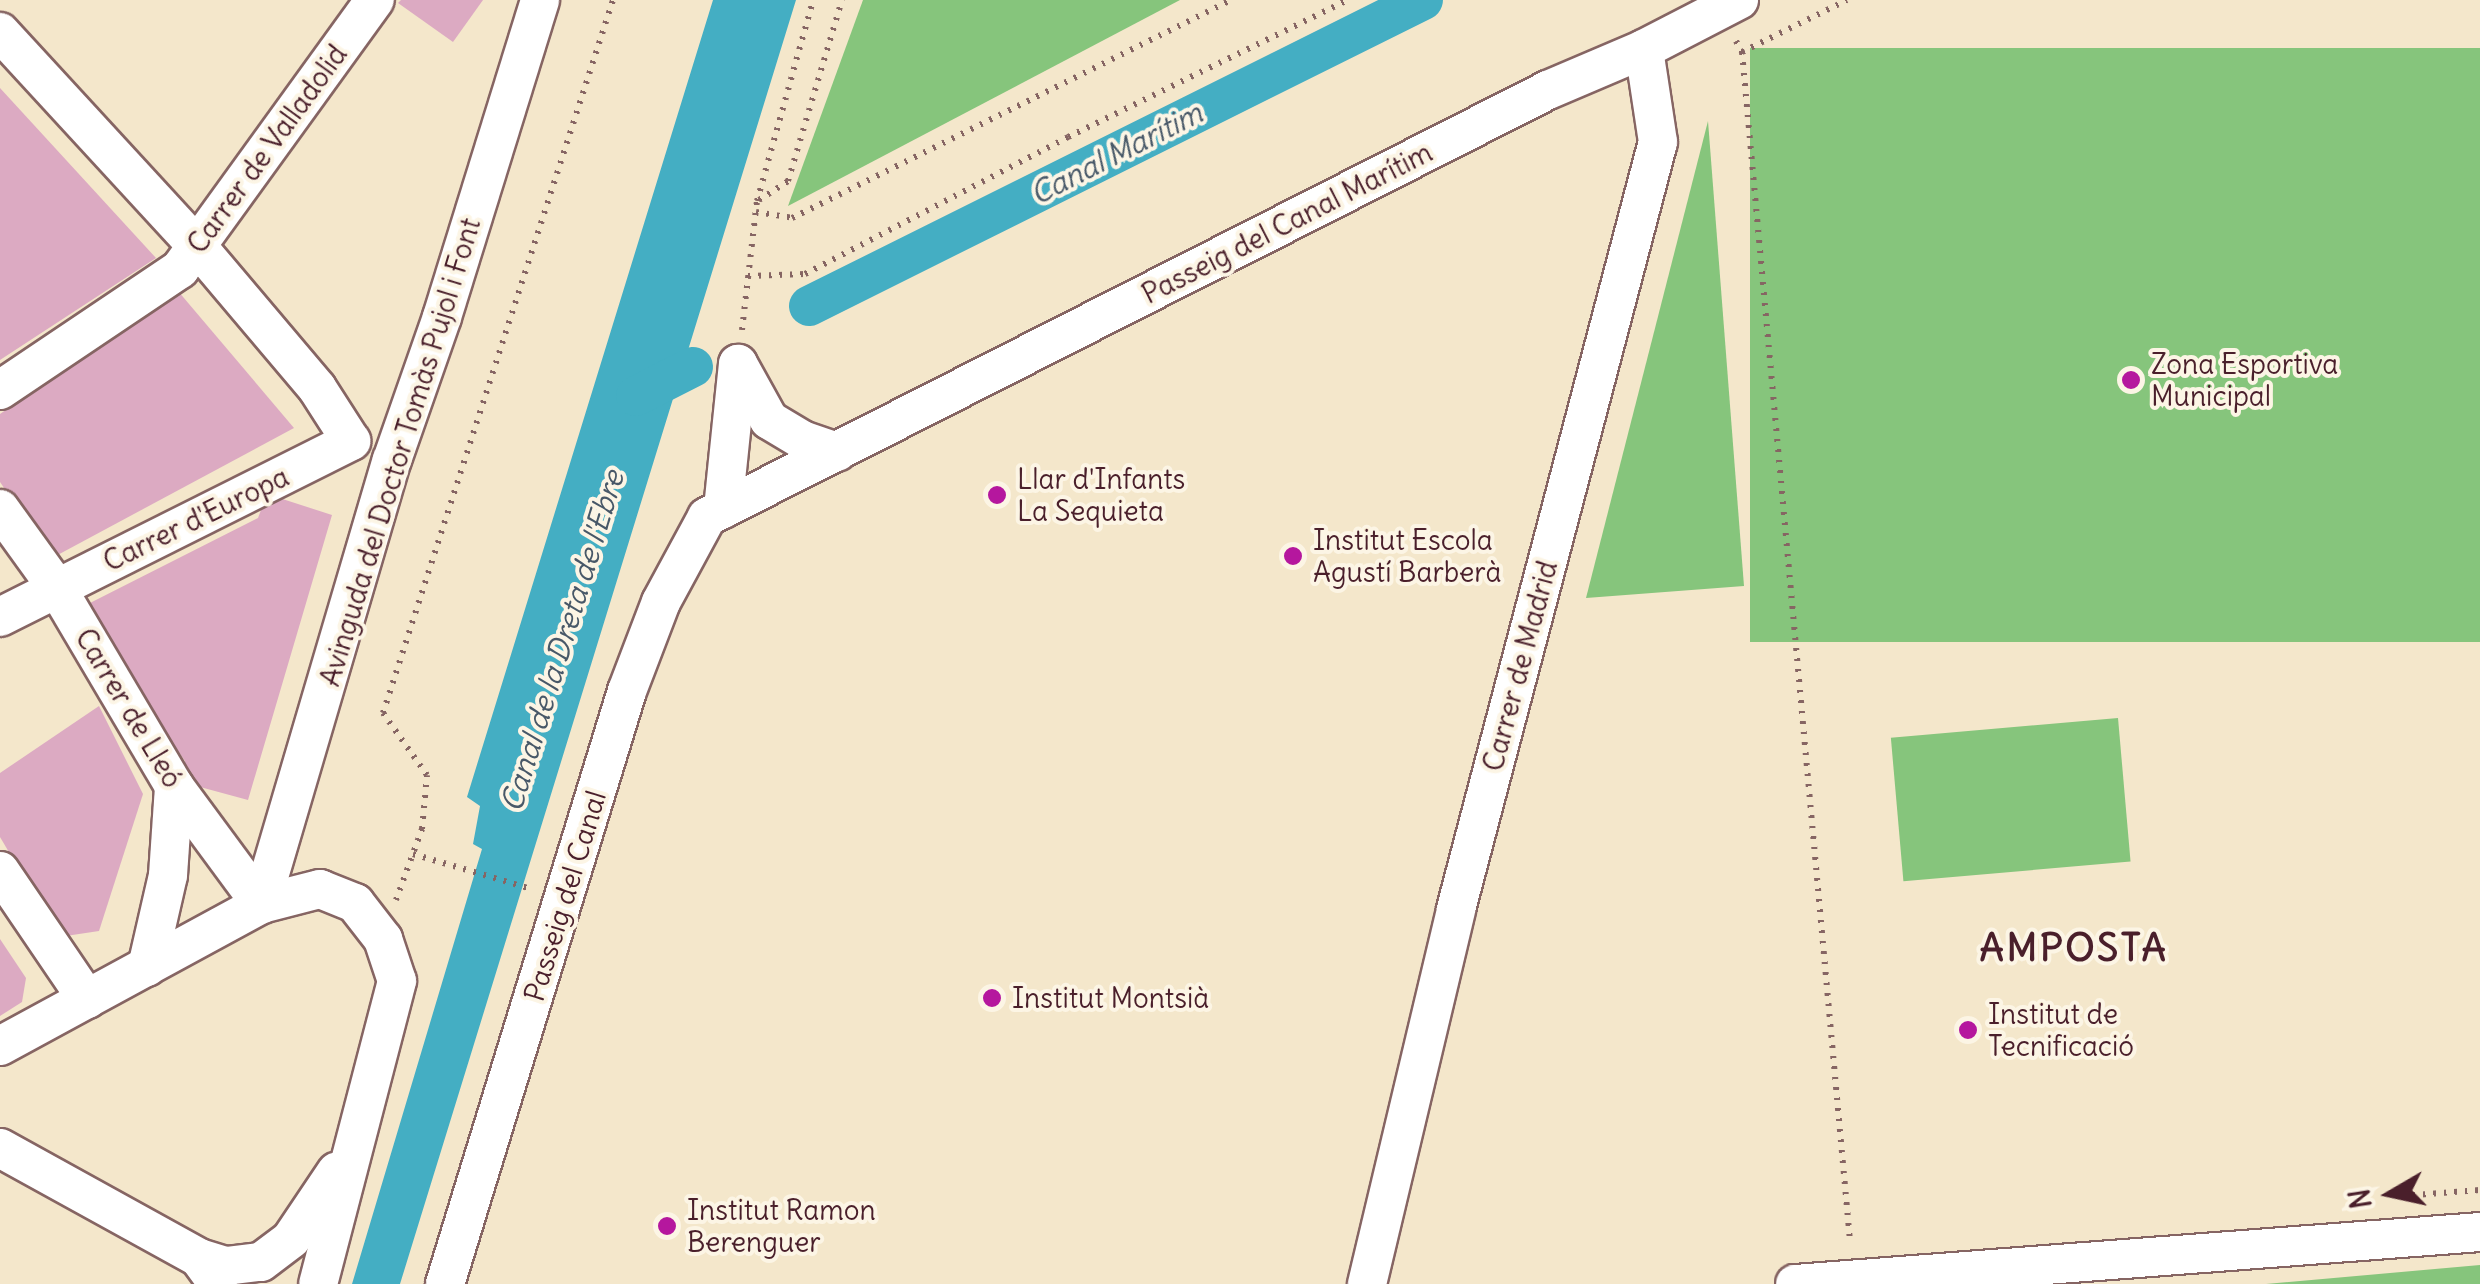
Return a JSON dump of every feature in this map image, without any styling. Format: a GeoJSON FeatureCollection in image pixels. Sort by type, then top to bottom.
{"type":"FeatureCollection","features":[{"type":"Feature","properties":{"kind":"street","name":"Carrer de Valladolid"},"geometry":{"type":"LineString","coordinates":[[0,390],[180,269],[375,0]]}},
{"type":"Feature","properties":{"kind":"street","name":"Avinguda del Doctor Tomàs Pujol i Font"},"geometry":{"type":"LineString","coordinates":[[260,904],[392,460],[442,317],[540,0]]}},
{"type":"Feature","properties":{"kind":"street","name":"Passeig del Canal Marítim"},"geometry":{"type":"LineString","coordinates":[[715,513],[1548,90],[1644,49],[1730,5]]}},
{"type":"Feature","properties":{"kind":"street"},"geometry":{"type":"LineString","coordinates":[[0,32],[196,246],[317,388],[351,441],[392,460]]}},
{"type":"Feature","properties":{"kind":"street","name":"Carrer de Madrid"},"geometry":{"type":"LineString","coordinates":[[1367,1284],[1456,909],[1658,142],[1644,49]]}},
{"type":"Feature","properties":{"kind":"street"},"geometry":{"type":"LineString","coordinates":[[738,364],[769,420],[802,440],[837,452]]}},
{"type":"Feature","properties":{"kind":"street"},"geometry":{"type":"LineString","coordinates":[[715,513],[738,364]]}},
{"type":"Feature","properties":{"kind":"street","name":"Carrer d'Europa"},"geometry":{"type":"LineString","coordinates":[[0,617],[351,441]]}},
{"type":"Feature","properties":{"kind":"street","name":"Carrer de Lleó"},"geometry":{"type":"LineString","coordinates":[[0,509],[57,588],[174,786],[260,904]]}},
{"type":"Feature","properties":{"kind":"street","name":"Passeig del Canal"},"geometry":{"type":"LineString","coordinates":[[445,1284],[626,690],[661,602],[715,513]]}},
{"type":"Feature","properties":{"kind":"street"},"geometry":{"type":"LineString","coordinates":[[148,967],[168,875],[174,786]]}},
{"type":"Feature","properties":{"kind":"street"},"geometry":{"type":"LineString","coordinates":[[0,872],[87,999]]}},
{"type":"Feature","properties":{"kind":"street"},"geometry":{"type":"LineString","coordinates":[[0,1046],[260,904],[320,889],[355,903],[383,939],[397,981],[318,1284]]}},
{"type":"Feature","properties":{"kind":"street"},"geometry":{"type":"LineString","coordinates":[[0,1148],[210,1272],[261,1262],[291,1238],[356,1140]]}},
{"type":"Feature","properties":{"kind":"street"},"geometry":{"type":"LineString","coordinates":[[1795,1284],[2480,1232]]}},
{"type":"Feature","properties":{"kind":"path"},"geometry":{"type":"LineString","coordinates":[[383,939],[422,829],[427,775],[383,712],[613,0]]}},
{"type":"Feature","properties":{"kind":"path"},"geometry":{"type":"LineString","coordinates":[[738,364],[757,201],[812,0]]}},
{"type":"Feature","properties":{"kind":"path"},"geometry":{"type":"LineString","coordinates":[[757,201],[788,181],[842,0]]}},
{"type":"Feature","properties":{"kind":"path"},"geometry":{"type":"LineString","coordinates":[[756,212],[792,218],[1231,0]]}},
{"type":"Feature","properties":{"kind":"path"},"geometry":{"type":"LineString","coordinates":[[748,276],[805,274],[1068,137],[1348,0]]}},
{"type":"Feature","properties":{"kind":"path"},"geometry":{"type":"LineString","coordinates":[[1742,52],[1847,0]]}},
{"type":"Feature","properties":{"kind":"path"},"geometry":{"type":"LineString","coordinates":[[1730,5],[1742,52],[1850,1246],[1869,1244]]}},
{"type":"Feature","properties":{"kind":"path"},"geometry":{"type":"LineString","coordinates":[[413,854],[546,894]]}},
{"type":"Feature","properties":{"kind":"path"},"geometry":{"type":"LineString","coordinates":[[2384,1198],[2480,1190]]}},
{"type":"Feature","properties":{"kind":"green space"},"geometry":{"type":"Polygon","coordinates":[[[863,0],[1180,0],[788,206],[863,0]]]}},
{"type":"Feature","properties":{"kind":"green space","name":"Zona Esportiva Municipal"},"geometry":{"type":"Polygon","coordinates":[[[1750,48],[2480,48],[2480,642],[1750,642],[1750,48]]]}},
{"type":"Feature","properties":{"kind":"green space"},"geometry":{"type":"Polygon","coordinates":[[[1708,121],[1744,586],[1586,598],[1708,121]]]}},
{"type":"Feature","properties":{"kind":"green space"},"geometry":{"type":"Polygon","coordinates":[[[2118,718],[2131,861],[1903,881],[1891,738],[2118,718]]]}},
{"type":"Feature","properties":{"kind":"green space"},"geometry":{"type":"Polygon","coordinates":[[[2480,1265],[2480,1284],[2266,1284],[2480,1265]]]}},
{"type":"Feature","properties":{"kind":"water","name":"Canal de la Dreta de l'Ebre"},"geometry":{"type":"Polygon","coordinates":[[[713,0],[796,0],[400,1284],[352,1284],[482,849],[473,844],[480,806],[467,797],[713,0]]]}},
{"type":"Feature","properties":{"kind":"building"},"geometry":{"type":"Polygon","coordinates":[[[483,0],[453,42],[398,3],[483,0]]]}},
{"type":"Feature","properties":{"kind":"building"},"geometry":{"type":"Polygon","coordinates":[[[0,88],[156,258],[0,360],[0,88]]]}},
{"type":"Feature","properties":{"kind":"building"},"geometry":{"type":"Polygon","coordinates":[[[178,291],[294,428],[52,558],[0,482],[0,414],[178,291]]]}},
{"type":"Feature","properties":{"kind":"building"},"geometry":{"type":"Polygon","coordinates":[[[267,494],[332,515],[248,800],[178,781],[185,761],[84,618],[88,604],[258,518],[267,494]]]}},
{"type":"Feature","properties":{"kind":"building"},"geometry":{"type":"Polygon","coordinates":[[[99,706],[143,794],[99,931],[59,937],[0,837],[0,773],[99,706]]]}},
{"type":"Feature","properties":{"kind":"building"},"geometry":{"type":"Polygon","coordinates":[[[0,939],[26,978],[22,1002],[0,1016],[0,939]]]}},
{"type":"Feature","properties":{"kind":"waterway","name":"Canal Marítim"},"geometry":{"type":"LineString","coordinates":[[809,306],[1423,0]]}},
{"type":"Feature","properties":{"kind":"waterway","name":"Canal Marítim"},"geometry":{"type":"LineString","coordinates":[[636,396],[693,367]]}},
{"type":"Feature","properties":{"kind":"place","name":"Zona Esportiva Municipal"},"geometry":{"type":"Point","coordinates":[2131,380]}},
{"type":"Feature","properties":{"kind":"place","name":"Llar d'Infants La Sequieta"},"geometry":{"type":"Point","coordinates":[997,495]}},
{"type":"Feature","properties":{"kind":"place","name":"Institut Escola Agustí Barberà"},"geometry":{"type":"Point","coordinates":[1293,556]}},
{"type":"Feature","properties":{"kind":"place","name":"Institut Montsià"},"geometry":{"type":"Point","coordinates":[992,998]}},
{"type":"Feature","properties":{"kind":"place","name":"Institut de Tecnificació"},"geometry":{"type":"Point","coordinates":[1968,1030]}},
{"type":"Feature","properties":{"kind":"place","name":"Institut Ramon Berenguer"},"geometry":{"type":"Point","coordinates":[667,1226]}},
{"type":"Feature","properties":{"kind":"district","name":"AMPOSTA"},"geometry":{"type":"Point","coordinates":[2074,948]}}]}
